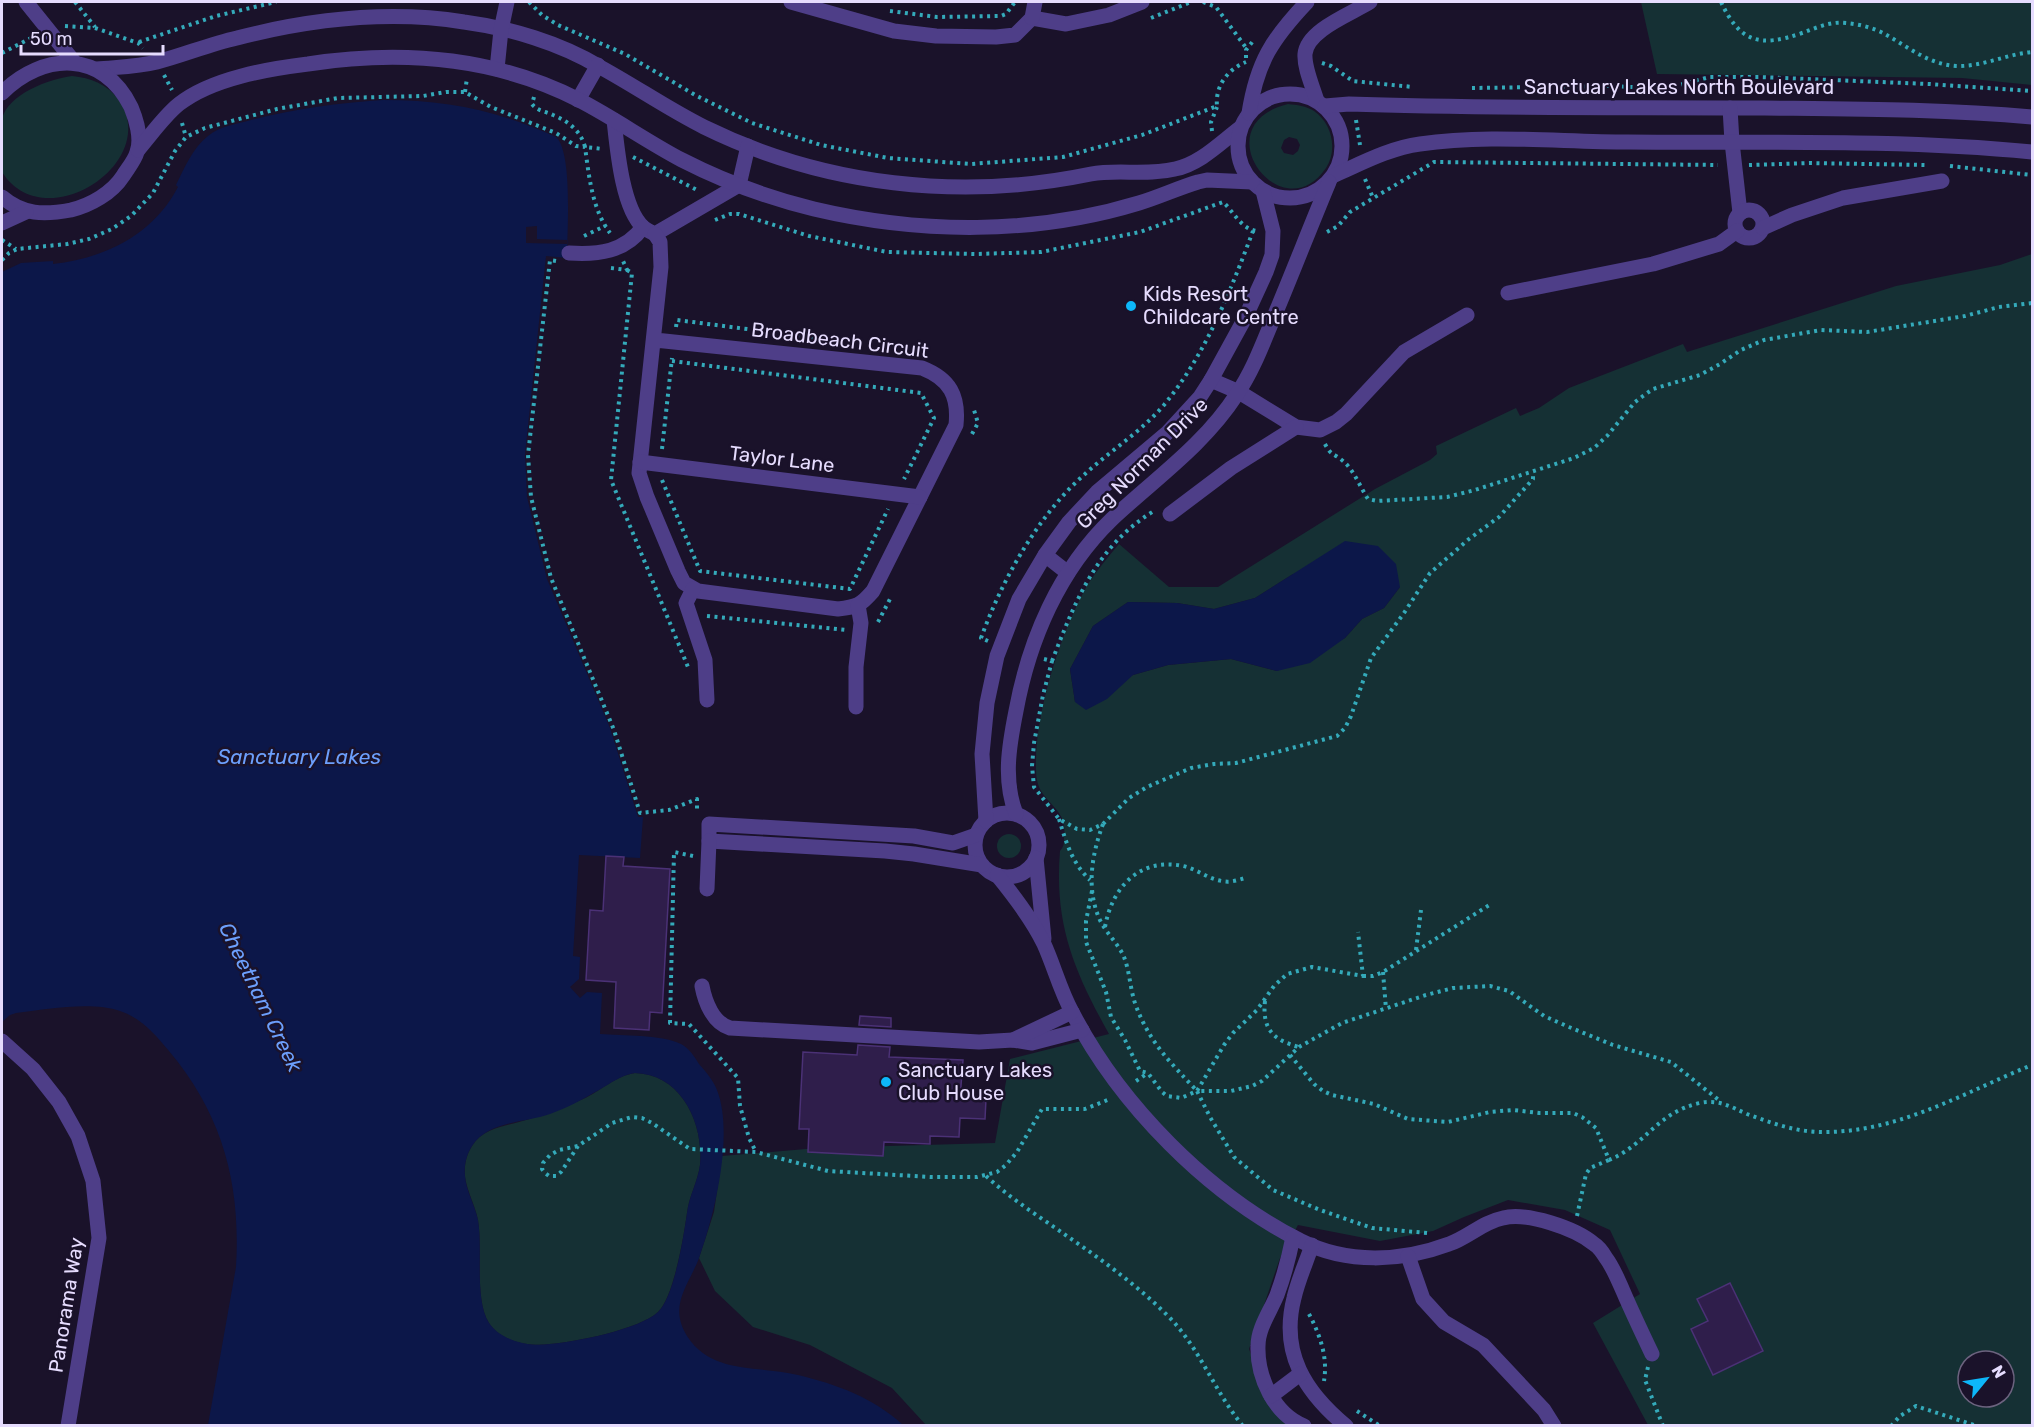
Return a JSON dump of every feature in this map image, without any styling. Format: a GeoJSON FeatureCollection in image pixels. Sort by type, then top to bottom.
{"type":"FeatureCollection","features":[{"type":"Feature","properties":{"kind":"street"},"geometry":{"type":"LineString","coordinates":[[26,2],[75,63]]}},
{"type":"Feature","properties":{"kind":"street"},"geometry":{"type":"LineString","coordinates":[[497,69],[501,30],[507,2]]}},
{"type":"Feature","properties":{"kind":"street"},"geometry":{"type":"LineString","coordinates":[[793,2],[894,31],[936,36],[996,37],[1015,35],[1032,18],[1035,2]]}},
{"type":"Feature","properties":{"kind":"street"},"geometry":{"type":"LineString","coordinates":[[1032,18],[1066,24],[1109,15],[1142,2]]}},
{"type":"Feature","properties":{"kind":"street"},"geometry":{"type":"LineString","coordinates":[[1249,113],[1253,88],[1261,63],[1280,31],[1307,2]]}},
{"type":"Feature","properties":{"kind":"street"},"geometry":{"type":"LineString","coordinates":[[1321,103],[1306,60],[1310,40],[1321,30],[1370,2]]}},
{"type":"Feature","properties":{"kind":"street"},"geometry":{"type":"LineString","coordinates":[[97,69],[143,65],[235,38],[334,20],[369,17],[431,18],[465,22],[546,42],[598,65],[678,113],[748,146],[805,165],[871,180],[941,187],[1043,183],[1102,172],[1172,170],[1194,162],[1240,128],[1249,113],[1260,103],[1273,96],[1288,93],[1303,95],[1321,103],[1335,117],[1341,131],[1343,146],[1341,161],[1332,178]]}},
{"type":"Feature","properties":{"kind":"street"},"geometry":{"type":"LineString","coordinates":[[2,223],[26,212],[52,213],[73,209],[107,194],[119,182],[138,150],[177,105],[204,90],[246,76],[329,61],[395,56],[429,58],[497,69],[538,82],[578,100],[684,161],[739,185],[802,206],[850,217],[893,223],[975,227],[1046,223],[1140,203],[1208,180],[1257,186],[1280,198],[1298,198],[1315,193],[1332,178],[1360,164],[1401,148],[1457,140],[1911,143],[2032,152]]}},
{"type":"Feature","properties":{"kind":"street"},"geometry":{"type":"LineString","coordinates":[[2,93],[12,83],[33,71],[50,65],[75,63],[97,69],[114,81],[126,98],[138,130],[138,150]]}},
{"type":"Feature","properties":{"kind":"street"},"geometry":{"type":"LineString","coordinates":[[578,100],[598,65]]}},
{"type":"Feature","properties":{"kind":"street","name":"Sanctuary Lakes North Boulevard"},"geometry":{"type":"LineString","coordinates":[[1321,103],[1564,108],[1925,110],[2032,117]]}},
{"type":"Feature","properties":{"kind":"street"},"geometry":{"type":"LineString","coordinates":[[1730,108],[1738,187],[1754,217],[1758,235],[1751,238],[1743,237],[1737,231],[1735,223],[1754,217],[1791,215],[1843,198],[1942,181]]}},
{"type":"Feature","properties":{"kind":"street"},"geometry":{"type":"LineString","coordinates":[[614,120],[628,201],[636,218],[660,242],[661,267],[655,340],[639,473],[647,497],[678,571],[684,583],[693,589],[838,609],[858,605],[861,623],[856,667],[856,707]]}},
{"type":"Feature","properties":{"kind":"street"},"geometry":{"type":"LineString","coordinates":[[1240,128],[1239,157],[1244,170],[1257,186]]}},
{"type":"Feature","properties":{"kind":"street"},"geometry":{"type":"LineString","coordinates":[[565,257],[603,253],[616,249],[739,185],[748,146]]}},
{"type":"Feature","properties":{"kind":"street","name":"Greg Norman Drive"},"geometry":{"type":"LineString","coordinates":[[1016,814],[1009,790],[1010,742],[1028,655],[1046,613],[1068,573],[1094,538],[1204,437],[1239,392],[1258,354],[1332,178]]}},
{"type":"Feature","properties":{"kind":"street","name":"Greg Norman Drive"},"geometry":{"type":"LineString","coordinates":[[986,821],[982,746],[987,703],[1000,645],[1019,599],[1045,555],[1069,522],[1097,492],[1167,433],[1200,397],[1211,380],[1245,318],[1272,255],[1273,231],[1257,186]]}},
{"type":"Feature","properties":{"kind":"street"},"geometry":{"type":"LineString","coordinates":[[2,197],[26,212]]}},
{"type":"Feature","properties":{"kind":"street"},"geometry":{"type":"LineString","coordinates":[[1508,293],[1653,264],[1719,244],[1737,231]]}},
{"type":"Feature","properties":{"kind":"street"},"geometry":{"type":"LineString","coordinates":[[1211,380],[1239,392],[1296,427],[1320,429],[1336,422],[1346,414],[1404,351],[1467,315]]}},
{"type":"Feature","properties":{"kind":"street","name":"Broadbeach Circuit"},"geometry":{"type":"LineString","coordinates":[[655,340],[922,368],[937,374],[949,386],[958,407],[956,425],[873,591],[863,603],[858,605]]}},
{"type":"Feature","properties":{"kind":"street"},"geometry":{"type":"LineString","coordinates":[[1170,514],[1231,468],[1296,427]]}},
{"type":"Feature","properties":{"kind":"street","name":"Taylor Lane"},"geometry":{"type":"LineString","coordinates":[[640,462],[920,497]]}},
{"type":"Feature","properties":{"kind":"street"},"geometry":{"type":"LineString","coordinates":[[1045,555],[1068,573]]}},
{"type":"Feature","properties":{"kind":"street"},"geometry":{"type":"LineString","coordinates":[[693,589],[686,603],[688,615],[700,641],[705,660],[706,700]]}},
{"type":"Feature","properties":{"kind":"street"},"geometry":{"type":"LineString","coordinates":[[982,865],[975,845],[976,835],[986,821],[995,815],[1005,813],[1016,814],[1026,819],[1034,827],[1038,837],[1039,848],[1036,858],[1031,866],[1016,876],[997,875]]}},
{"type":"Feature","properties":{"kind":"street"},"geometry":{"type":"LineString","coordinates":[[707,889],[702,843],[710,824],[914,836],[953,843],[976,835]]}},
{"type":"Feature","properties":{"kind":"street"},"geometry":{"type":"LineString","coordinates":[[702,843],[885,851],[982,865],[997,875],[1027,914],[1044,945],[1072,1012],[1122,1092],[1165,1141],[1229,1196],[1303,1242],[1354,1258],[1408,1256],[1451,1244],[1480,1227],[1504,1217],[1546,1222],[1574,1232],[1595,1244],[1608,1261],[1652,1354]]}},
{"type":"Feature","properties":{"kind":"street"},"geometry":{"type":"LineString","coordinates":[[1036,858],[1044,945]]}},
{"type":"Feature","properties":{"kind":"street"},"geometry":{"type":"LineString","coordinates":[[702,986],[708,1006],[723,1026],[730,1028],[979,1042],[1013,1040],[1032,1043],[1082,1030]]}},
{"type":"Feature","properties":{"kind":"street"},"geometry":{"type":"LineString","coordinates":[[1013,1040],[1072,1012]]}},
{"type":"Feature","properties":{"kind":"street","name":"Panorama Way"},"geometry":{"type":"LineString","coordinates":[[2,1041],[33,1070],[59,1102],[78,1136],[93,1181],[99,1238],[68,1425]]}},
{"type":"Feature","properties":{"kind":"street"},"geometry":{"type":"LineString","coordinates":[[1303,1242],[1291,1315],[1291,1347],[1300,1374],[1314,1394],[1333,1415],[1346,1425]]}},
{"type":"Feature","properties":{"kind":"street"},"geometry":{"type":"LineString","coordinates":[[1303,1242],[1286,1267],[1275,1298],[1266,1314],[1258,1346],[1261,1371],[1270,1396],[1283,1411],[1296,1422],[1304,1425]]}},
{"type":"Feature","properties":{"kind":"street"},"geometry":{"type":"LineString","coordinates":[[1408,1256],[1423,1299],[1444,1322],[1483,1345],[1544,1410],[1554,1425]]}},
{"type":"Feature","properties":{"kind":"street"},"geometry":{"type":"LineString","coordinates":[[1270,1396],[1300,1374]]}},
{"type":"Feature","properties":{"kind":"path"},"geometry":{"type":"LineString","coordinates":[[75,2],[95,28]]}},
{"type":"Feature","properties":{"kind":"path"},"geometry":{"type":"LineString","coordinates":[[138,43],[216,16],[276,2]]}},
{"type":"Feature","properties":{"kind":"path"},"geometry":{"type":"LineString","coordinates":[[884,9],[937,17],[1001,16],[1012,8],[1015,2]]}},
{"type":"Feature","properties":{"kind":"path"},"geometry":{"type":"LineString","coordinates":[[1203,2],[1216,6],[1247,48]]}},
{"type":"Feature","properties":{"kind":"path"},"geometry":{"type":"LineString","coordinates":[[1721,2],[1735,28],[1754,39],[1772,41],[1818,26],[1841,22],[1879,31],[1928,59],[1956,66],[1977,64],[2032,52]]}},
{"type":"Feature","properties":{"kind":"path"},"geometry":{"type":"LineString","coordinates":[[1346,77],[1345,87],[1359,133],[1360,164],[1373,198]]}},
{"type":"Feature","properties":{"kind":"path"},"geometry":{"type":"LineString","coordinates":[[2,260],[17,249],[67,244],[89,239],[112,229],[131,216],[153,193],[175,151],[186,137],[205,128],[277,108],[338,98],[423,96],[446,92],[465,92],[491,107],[556,134],[576,146],[631,156],[699,191],[715,220]]}},
{"type":"Feature","properties":{"kind":"path"},"geometry":{"type":"LineString","coordinates":[[585,147],[597,206],[627,270],[604,267]]}},
{"type":"Feature","properties":{"kind":"path"},"geometry":{"type":"LineString","coordinates":[[1000,645],[981,638],[990,613],[1012,569],[1060,500],[1084,474],[1141,430],[1164,405],[1187,373],[1207,340],[1233,284],[1253,231]]}},
{"type":"Feature","properties":{"kind":"path"},"geometry":{"type":"LineString","coordinates":[[2,239],[17,249]]}},
{"type":"Feature","properties":{"kind":"path"},"geometry":{"type":"LineString","coordinates":[[565,257],[550,260],[528,455],[531,497],[551,578],[614,730],[640,813],[669,810],[697,799],[697,822]]}},
{"type":"Feature","properties":{"kind":"path"},"geometry":{"type":"LineString","coordinates":[[1320,429],[1330,454],[1342,460],[1353,473],[1368,499],[1377,501],[1447,497],[1574,458],[1594,448],[1642,396],[1653,389],[1700,375],[1753,343],[1773,337],[1821,330],[1844,329],[1867,332],[2032,303]]}},
{"type":"Feature","properties":{"kind":"path"},"geometry":{"type":"LineString","coordinates":[[677,320],[840,340]]}},
{"type":"Feature","properties":{"kind":"path"},"geometry":{"type":"LineString","coordinates":[[967,444],[978,423],[972,401]]}},
{"type":"Feature","properties":{"kind":"path"},"geometry":{"type":"LineString","coordinates":[[1059,819],[1077,829],[1090,830],[1103,824],[1129,798],[1147,787],[1191,768],[1236,763],[1337,736],[1345,728],[1351,716],[1371,658],[1430,573],[1469,539],[1499,517],[1533,479],[1533,471]]}},
{"type":"Feature","properties":{"kind":"path"},"geometry":{"type":"LineString","coordinates":[[1091,880],[1081,871],[1073,857],[1059,819],[1034,787],[1032,766],[1042,695],[1052,661],[1078,594],[1090,574],[1114,545],[1146,516],[1164,505],[1170,509],[1170,514]]}},
{"type":"Feature","properties":{"kind":"path"},"geometry":{"type":"LineString","coordinates":[[664,612],[873,632],[894,590]]}},
{"type":"Feature","properties":{"kind":"path"},"geometry":{"type":"LineString","coordinates":[[1028,655],[1052,661]]}},
{"type":"Feature","properties":{"kind":"path"},"geometry":{"type":"LineString","coordinates":[[1103,824],[1096,844],[1091,880],[1099,919],[1123,955],[1132,994],[1146,1028],[1164,1056],[1197,1091],[1234,1157],[1273,1190],[1320,1210],[1372,1228],[1430,1233]]}},
{"type":"Feature","properties":{"kind":"path"},"geometry":{"type":"LineString","coordinates":[[702,843],[696,856],[674,852],[670,1023],[689,1024],[738,1078],[740,1106],[749,1138],[756,1152]]}},
{"type":"Feature","properties":{"kind":"path"},"geometry":{"type":"LineString","coordinates":[[1105,927],[1111,902],[1124,884],[1145,868],[1180,865],[1222,882],[1245,878]]}},
{"type":"Feature","properties":{"kind":"path"},"geometry":{"type":"LineString","coordinates":[[1092,891],[1086,921],[1086,942],[1106,992],[1114,1024],[1125,1040],[1140,1071],[1148,1073],[1167,1096],[1181,1098],[1197,1091],[1230,1091],[1252,1086],[1262,1081],[1299,1047],[1342,1023],[1453,988],[1498,987],[1516,995],[1544,1016],[1613,1045],[1671,1062],[1720,1101],[1747,1114],[1788,1128],[1822,1132],[1860,1129],[1901,1120],[1940,1106],[2032,1065]]}},
{"type":"Feature","properties":{"kind":"path"},"geometry":{"type":"LineString","coordinates":[[1197,1091],[1224,1045],[1287,974],[1302,968],[1323,968],[1353,976],[1373,976],[1491,904]]}},
{"type":"Feature","properties":{"kind":"path"},"geometry":{"type":"LineString","coordinates":[[1416,951],[1421,910]]}},
{"type":"Feature","properties":{"kind":"path"},"geometry":{"type":"LineString","coordinates":[[1358,932],[1363,976]]}},
{"type":"Feature","properties":{"kind":"path"},"geometry":{"type":"LineString","coordinates":[[1383,972],[1386,1009]]}},
{"type":"Feature","properties":{"kind":"path"},"geometry":{"type":"LineString","coordinates":[[1266,999],[1266,1020],[1275,1038],[1299,1047]]}},
{"type":"Feature","properties":{"kind":"path"},"geometry":{"type":"LineString","coordinates":[[1290,1055],[1309,1079],[1323,1091],[1332,1095],[1368,1101],[1408,1119],[1448,1122],[1490,1112],[1513,1110],[1573,1113],[1596,1128],[1610,1160]]}},
{"type":"Feature","properties":{"kind":"path"},"geometry":{"type":"LineString","coordinates":[[578,1146],[556,1176],[544,1173],[543,1163],[550,1155],[559,1150],[578,1146],[612,1123],[632,1117],[652,1123],[690,1149],[756,1152],[828,1171],[931,1177],[986,1176],[1006,1165],[1017,1152],[1042,1109],[1085,1109],[1105,1102],[1148,1073]]}},
{"type":"Feature","properties":{"kind":"path"},"geometry":{"type":"LineString","coordinates":[[1574,1232],[1586,1174],[1590,1168],[1624,1154],[1668,1115],[1702,1102],[1720,1101]]}},
{"type":"Feature","properties":{"kind":"path"},"geometry":{"type":"LineString","coordinates":[[986,1176],[1012,1198],[1128,1281],[1166,1313],[1188,1338],[1243,1425]]}},
{"type":"Feature","properties":{"kind":"path"},"geometry":{"type":"LineString","coordinates":[[1293,1299],[1308,1312],[1318,1332],[1324,1353],[1324,1385]]}},
{"type":"Feature","properties":{"kind":"path"},"geometry":{"type":"LineString","coordinates":[[1652,1354],[1645,1380],[1663,1425]]}},
{"type":"Feature","properties":{"kind":"path"},"geometry":{"type":"LineString","coordinates":[[1891,1425],[1916,1406],[1977,1425]]}},
{"type":"Feature","properties":{"kind":"green space"},"geometry":{"type":"Polygon","coordinates":[[[1641,2],[2032,2],[2032,85],[1962,78],[1657,74],[1641,2]]]}},
{"type":"Feature","properties":{"kind":"green space"},"geometry":{"type":"Polygon","coordinates":[[[72,76],[98,83],[119,100],[128,124],[125,147],[112,168],[92,185],[69,195],[44,198],[21,191],[2,172],[2,119],[12,102],[21,95],[41,84],[72,76]]]}},
{"type":"Feature","properties":{"kind":"green space"},"geometry":{"type":"Polygon","coordinates":[[[1288,104],[1311,109],[1325,122],[1331,137],[1330,161],[1308,185],[1289,188],[1272,182],[1258,168],[1250,151],[1251,132],[1263,115],[1288,104]],[[1289,137],[1284,140],[1281,148],[1284,153],[1293,155],[1298,151],[1300,145],[1297,139],[1289,137]]]}},
{"type":"Feature","properties":{"kind":"green space"},"geometry":{"type":"Polygon","coordinates":[[[2032,254],[2032,1425],[1648,1425],[1593,1323],[1640,1294],[1610,1230],[1565,1210],[1508,1200],[1433,1231],[1380,1241],[1298,1225],[1280,1258],[1249,1349],[1269,1401],[1293,1425],[926,1425],[892,1388],[810,1345],[753,1327],[715,1291],[699,1258],[714,1212],[722,1156],[818,1148],[995,1143],[1010,1059],[1109,1034],[1086,989],[1069,946],[1060,902],[1059,877],[1060,851],[1064,842],[1063,823],[1058,812],[1040,788],[1036,769],[1039,724],[1059,649],[1088,584],[1119,544],[1169,587],[1218,587],[1375,489],[1430,460],[1437,454],[1436,446],[1516,408],[1520,416],[1539,408],[1569,388],[1683,344],[1687,352],[1896,286],[2000,265],[2032,254]],[[1293,574],[1255,598],[1214,609],[1177,603],[1128,602],[1093,626],[1070,669],[1075,702],[1133,675],[1168,665],[1231,659],[1277,671],[1345,638],[1362,619],[1384,608],[1400,587],[1293,574]]]}},
{"type":"Feature","properties":{"kind":"green space"},"geometry":{"type":"Polygon","coordinates":[[[1009,834],[1017,838],[1021,846],[1017,854],[1009,858],[1001,854],[997,846],[1001,838],[1009,834]]]}},
{"type":"Feature","properties":{"kind":"green space"},"geometry":{"type":"Polygon","coordinates":[[[635,1073],[665,1082],[677,1091],[693,1118],[698,1133],[699,1171],[688,1207],[677,1265],[664,1304],[658,1312],[637,1324],[591,1337],[542,1345],[525,1344],[508,1339],[494,1329],[484,1313],[480,1288],[478,1220],[465,1177],[466,1161],[470,1149],[476,1140],[493,1130],[568,1106],[621,1077],[635,1073]]]}},
{"type":"Feature","properties":{"kind":"water","name":"Sanctuary Lakes"},"geometry":{"type":"Polygon","coordinates":[[[366,101],[429,102],[492,113],[556,137],[565,159],[568,194],[567,258],[546,256],[525,454],[527,497],[547,579],[610,728],[638,817],[643,817],[640,858],[579,855],[573,956],[580,957],[579,979],[570,987],[580,998],[587,992],[602,993],[600,1034],[652,1037],[681,1044],[691,1052],[717,1090],[724,1128],[720,1173],[706,1238],[680,1304],[681,1324],[697,1348],[709,1357],[723,1363],[783,1372],[826,1383],[854,1393],[880,1407],[903,1425],[208,1425],[236,1267],[237,1237],[231,1179],[225,1152],[203,1100],[188,1075],[169,1051],[147,1027],[128,1014],[109,1008],[83,1006],[16,1013],[2,1022],[2,272],[21,263],[53,261],[53,264],[72,261],[109,250],[126,241],[141,231],[168,204],[193,152],[202,141],[218,130],[283,113],[366,101]],[[635,1073],[625,1076],[556,1112],[497,1127],[479,1138],[470,1149],[465,1176],[478,1220],[480,1288],[484,1313],[494,1329],[508,1338],[534,1345],[575,1341],[637,1324],[658,1312],[664,1305],[677,1266],[688,1207],[699,1171],[700,1149],[698,1133],[686,1104],[677,1091],[651,1076],[635,1073]]]}},
{"type":"Feature","properties":{"kind":"water"},"geometry":{"type":"Polygon","coordinates":[[[1345,541],[1378,546],[1396,564],[1400,587],[1384,608],[1362,619],[1345,638],[1310,663],[1277,671],[1231,659],[1168,665],[1133,675],[1107,699],[1086,710],[1075,702],[1070,669],[1093,626],[1128,602],[1177,603],[1214,609],[1255,598],[1345,541]]]}},
{"type":"Feature","properties":{"kind":"pier"},"geometry":{"type":"Polygon","coordinates":[[[537,226],[537,239],[567,240],[567,244],[526,243],[526,227],[537,226]]]}},
{"type":"Feature","properties":{"kind":"building"},"geometry":{"type":"Polygon","coordinates":[[[606,856],[624,857],[623,866],[670,869],[662,1013],[650,1012],[649,1030],[614,1028],[616,982],[586,980],[590,910],[603,911],[606,856]]]}},
{"type":"Feature","properties":{"kind":"building"},"geometry":{"type":"Polygon","coordinates":[[[860,1016],[891,1018],[891,1027],[859,1025],[860,1016]]]}},
{"type":"Feature","properties":{"kind":"building","name":"Sanctuary Lakes Club House"},"geometry":{"type":"Polygon","coordinates":[[[858,1045],[890,1047],[889,1057],[963,1060],[960,1098],[986,1099],[985,1119],[960,1118],[959,1137],[930,1136],[930,1144],[884,1142],[883,1156],[808,1152],[809,1129],[799,1129],[803,1052],[857,1055],[858,1045]]]}},
{"type":"Feature","properties":{"kind":"building"},"geometry":{"type":"Polygon","coordinates":[[[1730,1283],[1763,1351],[1713,1375],[1691,1329],[1708,1321],[1697,1299],[1730,1283]]]}},
{"type":"Feature","properties":{"kind":"place","name":"Kids Resort Childcare Centre"},"geometry":{"type":"Point","coordinates":[1131,306]}},
{"type":"Feature","properties":{"kind":"place","name":"Sanctuary Lakes Club House"},"geometry":{"type":"Point","coordinates":[886,1082]}},
{"type":"Feature","properties":{"kind":"water label","name":"Cheetham Creek"},"geometry":{"type":"Point","coordinates":[261,997]}}]}
